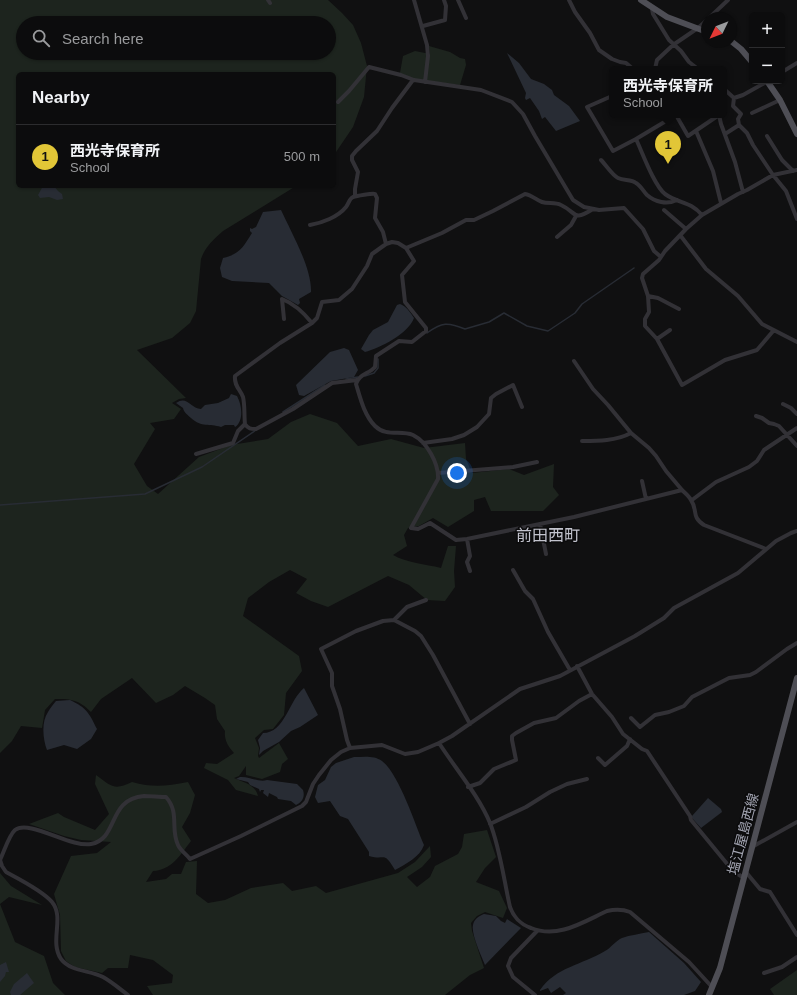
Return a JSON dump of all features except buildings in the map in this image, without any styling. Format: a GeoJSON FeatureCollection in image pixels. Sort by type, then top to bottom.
{"type":"FeatureCollection","features":[{"type":"Feature","properties":{"kind":"main road"},"geometry":{"type":"LineString","coordinates":[[641,0],[652,9],[701,29]]}},
{"type":"Feature","properties":{"kind":"main road"},"geometry":{"type":"LineString","coordinates":[[737,46],[749,58]]}},
{"type":"Feature","properties":{"kind":"main road"},"geometry":{"type":"LineString","coordinates":[[770,84],[780,100],[797,134]]}},
{"type":"Feature","properties":{"kind":"main road","name":"塩江屋島西線"},"geometry":{"type":"LineString","coordinates":[[709,995],[720,968],[797,678]]}},
{"type":"Feature","properties":{"kind":"street"},"geometry":{"type":"LineString","coordinates":[[414,0],[422,26],[428,56],[425,82]]}},
{"type":"Feature","properties":{"kind":"street"},"geometry":{"type":"LineString","coordinates":[[422,26],[445,20],[446,6],[444,0]]}},
{"type":"Feature","properties":{"kind":"street"},"geometry":{"type":"LineString","coordinates":[[458,0],[466,18]]}},
{"type":"Feature","properties":{"kind":"street"},"geometry":{"type":"LineString","coordinates":[[569,0],[599,50],[612,59],[626,63],[630,66]]}},
{"type":"Feature","properties":{"kind":"street"},"geometry":{"type":"LineString","coordinates":[[715,12],[728,0]]}},
{"type":"Feature","properties":{"kind":"street"},"geometry":{"type":"LineString","coordinates":[[652,9],[653,14],[673,45],[681,51],[689,62],[694,66]]}},
{"type":"Feature","properties":{"kind":"street"},"geometry":{"type":"LineString","coordinates":[[656,66],[657,60],[673,45],[701,25]]}},
{"type":"Feature","properties":{"kind":"street"},"geometry":{"type":"LineString","coordinates":[[785,70],[797,63]]}},
{"type":"Feature","properties":{"kind":"street"},"geometry":{"type":"LineString","coordinates":[[338,102],[369,67],[401,75],[413,80],[481,90],[512,102],[523,114],[573,200],[584,208],[624,208],[643,229],[654,251],[661,257]]}},
{"type":"Feature","properties":{"kind":"street"},"geometry":{"type":"LineString","coordinates":[[355,196],[358,172],[352,160],[352,156],[377,131],[413,80]]}},
{"type":"Feature","properties":{"kind":"street"},"geometry":{"type":"LineString","coordinates":[[734,98],[743,95],[763,84]]}},
{"type":"Feature","properties":{"kind":"street"},"geometry":{"type":"LineString","coordinates":[[727,92],[734,98]]}},
{"type":"Feature","properties":{"kind":"street"},"geometry":{"type":"LineString","coordinates":[[609,97],[587,106],[613,151],[671,118]]}},
{"type":"Feature","properties":{"kind":"street"},"geometry":{"type":"LineString","coordinates":[[734,98],[733,106],[741,114],[738,119],[739,125],[747,134],[773,175],[786,191],[797,219]]}},
{"type":"Feature","properties":{"kind":"street"},"geometry":{"type":"LineString","coordinates":[[752,113],[780,100]]}},
{"type":"Feature","properties":{"kind":"street"},"geometry":{"type":"LineString","coordinates":[[678,118],[688,136],[716,118]]}},
{"type":"Feature","properties":{"kind":"street"},"geometry":{"type":"LineString","coordinates":[[720,118],[743,192]]}},
{"type":"Feature","properties":{"kind":"street"},"geometry":{"type":"LineString","coordinates":[[725,134],[739,125]]}},
{"type":"Feature","properties":{"kind":"street"},"geometry":{"type":"LineString","coordinates":[[696,131],[713,171],[721,203]]}},
{"type":"Feature","properties":{"kind":"street"},"geometry":{"type":"LineString","coordinates":[[767,136],[782,160],[795,171]]}},
{"type":"Feature","properties":{"kind":"street"},"geometry":{"type":"LineString","coordinates":[[636,139],[658,188],[677,200],[694,206],[702,215]]}},
{"type":"Feature","properties":{"kind":"street"},"geometry":{"type":"LineString","coordinates":[[601,160],[615,176],[620,179],[630,180],[636,183],[648,196],[654,200],[665,203],[677,200]]}},
{"type":"Feature","properties":{"kind":"street"},"geometry":{"type":"LineString","coordinates":[[773,333],[757,350],[725,360],[682,385],[657,339],[645,326],[645,319],[649,312],[648,296],[643,276],[680,235],[702,215],[773,175],[795,171]]}},
{"type":"Feature","properties":{"kind":"street"},"geometry":{"type":"LineString","coordinates":[[310,225],[319,223],[337,214],[355,196],[375,194],[377,203],[375,218],[383,232],[386,244]]}},
{"type":"Feature","properties":{"kind":"street"},"geometry":{"type":"LineString","coordinates":[[406,248],[442,233],[466,220],[474,220],[525,194],[541,202],[560,204],[578,216]]}},
{"type":"Feature","properties":{"kind":"street"},"geometry":{"type":"LineString","coordinates":[[557,237],[571,225],[578,216],[593,209]]}},
{"type":"Feature","properties":{"kind":"street"},"geometry":{"type":"LineString","coordinates":[[664,210],[686,229]]}},
{"type":"Feature","properties":{"kind":"street"},"geometry":{"type":"LineString","coordinates":[[680,235],[706,269],[738,296],[762,324],[773,333],[797,342]]}},
{"type":"Feature","properties":{"kind":"street"},"geometry":{"type":"LineString","coordinates":[[392,242],[406,248],[414,262],[402,275],[405,302],[426,328],[426,331],[412,342],[399,341],[379,352],[376,356],[375,367],[360,378],[332,383],[292,409],[256,429],[247,428],[245,424],[243,397],[238,391],[235,376],[280,343],[312,323],[317,318],[322,302],[339,300],[352,289],[367,266],[372,254],[386,244],[392,242]]}},
{"type":"Feature","properties":{"kind":"street"},"geometry":{"type":"LineString","coordinates":[[648,296],[658,298],[679,309]]}},
{"type":"Feature","properties":{"kind":"street"},"geometry":{"type":"LineString","coordinates":[[284,320],[282,299],[290,302],[304,312],[312,323]]}},
{"type":"Feature","properties":{"kind":"street"},"geometry":{"type":"LineString","coordinates":[[657,339],[670,330]]}},
{"type":"Feature","properties":{"kind":"street"},"geometry":{"type":"LineString","coordinates":[[574,361],[593,389],[631,433],[649,448],[666,471],[692,500],[695,516],[700,523],[704,526],[766,549]]}},
{"type":"Feature","properties":{"kind":"street"},"geometry":{"type":"LineString","coordinates":[[360,378],[356,384],[366,414],[376,427],[383,431],[412,435],[423,443],[432,456],[438,473],[438,479],[410,528],[418,529],[430,523],[456,540],[467,539],[574,517],[682,490]]}},
{"type":"Feature","properties":{"kind":"street"},"geometry":{"type":"LineString","coordinates":[[423,443],[452,439],[464,435],[477,427],[489,414],[491,398],[513,385],[522,407]]}},
{"type":"Feature","properties":{"kind":"street"},"geometry":{"type":"LineString","coordinates":[[783,404],[791,408],[797,414]]}},
{"type":"Feature","properties":{"kind":"street"},"geometry":{"type":"LineString","coordinates":[[756,416],[769,423],[779,426],[797,446]]}},
{"type":"Feature","properties":{"kind":"street"},"geometry":{"type":"LineString","coordinates":[[196,454],[233,443],[238,430],[245,424]]}},
{"type":"Feature","properties":{"kind":"street"},"geometry":{"type":"LineString","coordinates":[[692,500],[716,482],[749,467],[757,461],[764,450],[797,428]]}},
{"type":"Feature","properties":{"kind":"street"},"geometry":{"type":"LineString","coordinates":[[582,441],[622,438],[631,433]]}},
{"type":"Feature","properties":{"kind":"street"},"geometry":{"type":"LineString","coordinates":[[438,473],[513,467],[537,462]]}},
{"type":"Feature","properties":{"kind":"street"},"geometry":{"type":"LineString","coordinates":[[642,481],[646,499]]}},
{"type":"Feature","properties":{"kind":"street"},"geometry":{"type":"LineString","coordinates":[[540,524],[546,554]]}},
{"type":"Feature","properties":{"kind":"street"},"geometry":{"type":"LineString","coordinates":[[128,995],[102,976],[76,969],[62,960],[58,952],[56,939],[57,919],[53,904],[47,897],[6,872],[0,860],[15,830],[20,828],[32,828],[76,843],[92,844],[101,841],[107,835],[118,811],[127,802],[143,796],[166,797],[172,806],[175,817],[175,835],[177,844],[181,851],[190,859],[302,806],[306,802],[313,784],[331,760],[341,752],[350,748],[382,745],[405,754],[418,752],[438,743],[452,736],[520,689],[560,676],[635,636],[664,618],[674,608],[738,573],[776,541],[797,531]]}},
{"type":"Feature","properties":{"kind":"street"},"geometry":{"type":"LineString","coordinates":[[467,539],[470,556],[467,562],[470,571]]}},
{"type":"Feature","properties":{"kind":"street"},"geometry":{"type":"LineString","coordinates":[[514,570],[525,591],[533,599],[548,632],[570,670]]}},
{"type":"Feature","properties":{"kind":"street"},"geometry":{"type":"LineString","coordinates":[[394,620],[406,607],[426,600]]}},
{"type":"Feature","properties":{"kind":"street"},"geometry":{"type":"LineString","coordinates":[[350,748],[340,709],[332,686],[332,673],[321,649],[356,631],[383,621],[394,620],[415,631],[421,636],[433,655],[470,724]]}},
{"type":"Feature","properties":{"kind":"street"},"geometry":{"type":"LineString","coordinates":[[631,718],[640,727],[655,715],[669,712],[684,706],[692,697],[729,678],[750,675],[756,672],[797,643]]}},
{"type":"Feature","properties":{"kind":"street"},"geometry":{"type":"LineString","coordinates":[[577,666],[592,694],[612,717],[623,734],[642,749],[647,751],[690,816],[691,820],[728,865],[744,878]]}},
{"type":"Feature","properties":{"kind":"street"},"geometry":{"type":"LineString","coordinates":[[468,787],[480,783],[494,769],[516,760],[512,736],[516,733],[534,723],[556,718],[579,701],[592,694]]}},
{"type":"Feature","properties":{"kind":"street"},"geometry":{"type":"LineString","coordinates":[[598,758],[605,765],[627,746],[630,739]]}},
{"type":"Feature","properties":{"kind":"street"},"geometry":{"type":"LineString","coordinates":[[438,743],[468,787],[490,824],[498,850],[510,907],[513,915],[518,921],[524,926],[548,933],[562,931],[614,909],[630,912],[689,962],[712,987]]}},
{"type":"Feature","properties":{"kind":"street"},"geometry":{"type":"LineString","coordinates":[[490,824],[526,807],[550,792],[567,784],[587,779]]}},
{"type":"Feature","properties":{"kind":"street"},"geometry":{"type":"LineString","coordinates":[[752,847],[797,822]]}},
{"type":"Feature","properties":{"kind":"street"},"geometry":{"type":"LineString","coordinates":[[745,871],[760,889],[770,892],[797,935]]}},
{"type":"Feature","properties":{"kind":"street"},"geometry":{"type":"LineString","coordinates":[[536,995],[513,977],[508,966],[511,958],[537,931]]}},
{"type":"Feature","properties":{"kind":"street"},"geometry":{"type":"LineString","coordinates":[[764,973],[782,967],[797,957]]}},
{"type":"Feature","properties":{"kind":"shaded area"},"geometry":{"type":"Polygon","coordinates":[[[0,0],[328,0],[353,25],[361,43],[367,66],[364,97],[353,127],[336,152],[336,72],[16,72],[16,188],[293,188],[223,231],[213,240],[207,247],[201,259],[196,311],[190,323],[172,338],[137,350],[186,398],[179,399],[172,403],[181,409],[174,419],[150,423],[155,429],[134,464],[147,486],[158,494],[199,457],[231,445],[268,439],[291,422],[310,414],[337,423],[358,446],[391,439],[424,448],[465,443],[466,459],[472,473],[509,469],[524,475],[554,464],[553,487],[559,495],[543,511],[491,511],[485,497],[474,500],[474,511],[448,527],[433,518],[419,526],[408,528],[404,535],[407,546],[393,555],[398,558],[441,568],[448,546],[456,546],[454,571],[455,587],[445,601],[427,600],[409,585],[388,576],[328,607],[311,601],[296,593],[307,579],[290,570],[269,582],[248,598],[243,616],[299,656],[302,671],[286,693],[284,715],[273,729],[264,730],[255,738],[259,748],[259,758],[279,743],[288,759],[282,764],[280,772],[262,779],[246,775],[246,766],[239,776],[234,778],[255,789],[258,796],[236,790],[228,780],[204,768],[206,763],[217,764],[234,753],[227,743],[225,731],[217,719],[215,705],[185,686],[173,695],[156,703],[132,678],[101,699],[91,712],[83,705],[75,701],[55,699],[45,710],[42,728],[21,726],[12,741],[0,753],[0,0]]]}},
{"type":"Feature","properties":{"kind":"shaded area"},"geometry":{"type":"Polygon","coordinates":[[[429,46],[450,52],[460,58],[465,59],[466,65],[460,85],[414,79],[400,73],[403,56],[415,51],[430,54],[429,46]]]}},
{"type":"Feature","properties":{"kind":"shaded area"},"geometry":{"type":"Polygon","coordinates":[[[507,53],[519,63],[531,79],[544,84],[552,90],[554,95],[569,106],[580,121],[556,131],[545,117],[542,119],[539,111],[530,98],[526,100],[526,93],[507,53]]]}},
{"type":"Feature","properties":{"kind":"shaded area"},"geometry":{"type":"Polygon","coordinates":[[[42,188],[56,188],[62,194],[63,199],[57,200],[49,197],[40,198],[38,195],[42,188]]]}},
{"type":"Feature","properties":{"kind":"shaded area"},"geometry":{"type":"Polygon","coordinates":[[[281,210],[305,261],[310,282],[311,292],[299,299],[300,303],[298,305],[282,296],[269,283],[232,281],[222,277],[220,268],[223,258],[237,252],[243,246],[252,233],[250,228],[252,229],[256,227],[263,212],[281,210]]]}},
{"type":"Feature","properties":{"kind":"shaded area"},"geometry":{"type":"Polygon","coordinates":[[[400,304],[409,311],[414,318],[406,330],[386,344],[365,352],[361,349],[373,330],[388,322],[397,305],[400,304]]]}},
{"type":"Feature","properties":{"kind":"shaded area"},"geometry":{"type":"Polygon","coordinates":[[[344,348],[349,350],[358,370],[354,377],[331,381],[304,396],[299,395],[296,385],[330,352],[344,348]]]}},
{"type":"Feature","properties":{"kind":"shaded area"},"geometry":{"type":"Polygon","coordinates":[[[231,394],[237,396],[241,408],[240,421],[235,427],[234,425],[225,425],[221,427],[199,423],[187,415],[183,408],[176,403],[183,400],[194,407],[201,409],[205,405],[218,403],[229,398],[231,394]]]}},
{"type":"Feature","properties":{"kind":"shaded area"},"geometry":{"type":"Polygon","coordinates":[[[304,688],[318,715],[291,731],[279,742],[259,755],[260,748],[258,740],[263,733],[270,732],[277,728],[294,700],[304,688]]]}},
{"type":"Feature","properties":{"kind":"shaded area"},"geometry":{"type":"Polygon","coordinates":[[[70,700],[84,708],[97,729],[91,739],[77,749],[64,745],[47,750],[43,731],[46,716],[56,701],[70,700]]]}},
{"type":"Feature","properties":{"kind":"shaded area"},"geometry":{"type":"Polygon","coordinates":[[[354,757],[376,758],[388,767],[400,788],[424,845],[416,857],[395,870],[386,858],[369,856],[369,852],[348,819],[340,816],[330,801],[318,803],[315,797],[318,785],[325,780],[331,767],[336,763],[354,757]]]}},
{"type":"Feature","properties":{"kind":"shaded area"},"geometry":{"type":"Polygon","coordinates":[[[96,775],[109,784],[117,787],[132,782],[160,786],[188,782],[195,795],[190,813],[182,827],[191,841],[175,861],[165,868],[153,871],[146,882],[166,879],[172,874],[181,874],[186,862],[197,861],[196,894],[208,903],[225,900],[251,888],[283,883],[292,891],[316,886],[326,893],[398,873],[415,862],[430,846],[431,857],[422,867],[407,877],[417,887],[430,877],[435,866],[458,854],[462,847],[464,834],[487,830],[496,857],[485,868],[476,882],[499,891],[507,908],[503,918],[485,912],[477,916],[471,923],[472,931],[484,968],[470,975],[445,995],[153,995],[147,986],[172,983],[173,975],[153,960],[130,955],[128,968],[108,968],[102,973],[75,967],[66,961],[61,951],[60,915],[54,894],[71,856],[97,853],[111,842],[81,840],[29,824],[58,813],[95,830],[109,814],[95,784],[96,775]]]}},
{"type":"Feature","properties":{"kind":"shaded area"},"geometry":{"type":"Polygon","coordinates":[[[240,777],[247,777],[261,781],[267,780],[297,784],[303,790],[303,799],[296,805],[291,801],[278,799],[269,793],[268,797],[263,793],[264,790],[261,790],[260,792],[259,789],[250,785],[248,782],[236,779],[240,777]]]}},
{"type":"Feature","properties":{"kind":"shaded area"},"geometry":{"type":"Polygon","coordinates":[[[708,798],[721,809],[722,812],[701,828],[692,816],[708,798]]]}},
{"type":"Feature","properties":{"kind":"shaded area"},"geometry":{"type":"Polygon","coordinates":[[[0,873],[11,886],[42,905],[9,897],[0,904],[0,873]]]}},
{"type":"Feature","properties":{"kind":"shaded area"},"geometry":{"type":"Polygon","coordinates":[[[0,904],[15,942],[44,956],[53,983],[65,995],[0,995],[0,904]]]}},
{"type":"Feature","properties":{"kind":"shaded area"},"geometry":{"type":"Polygon","coordinates":[[[484,914],[496,916],[505,923],[507,919],[521,928],[485,965],[473,934],[476,919],[484,914]]]}},
{"type":"Feature","properties":{"kind":"shaded area"},"geometry":{"type":"Polygon","coordinates":[[[649,932],[684,963],[701,982],[695,991],[684,995],[563,995],[566,993],[560,987],[551,993],[548,988],[540,991],[546,982],[554,976],[605,951],[620,939],[649,932]]]}},
{"type":"Feature","properties":{"kind":"shaded area"},"geometry":{"type":"Polygon","coordinates":[[[6,962],[9,972],[6,972],[5,976],[0,982],[0,965],[6,962]]]}},
{"type":"Feature","properties":{"kind":"shaded area"},"geometry":{"type":"Polygon","coordinates":[[[797,970],[797,995],[774,995],[770,989],[797,970]]]}},
{"type":"Feature","properties":{"kind":"shaded area"},"geometry":{"type":"Polygon","coordinates":[[[27,973],[34,983],[20,995],[11,995],[10,992],[14,984],[27,973]]]}},
{"type":"Feature","properties":{"kind":"waterway"},"geometry":{"type":"LineString","coordinates":[[427,333],[445,324],[454,325],[465,329],[489,322],[504,313],[527,326],[548,331],[575,313],[582,304],[634,268]]}},
{"type":"Feature","properties":{"kind":"waterway"},"geometry":{"type":"LineString","coordinates":[[365,376],[374,373],[378,368],[378,359]]}},
{"type":"Feature","properties":{"kind":"waterway"},"geometry":{"type":"LineString","coordinates":[[346,379],[358,377]]}},
{"type":"Feature","properties":{"kind":"waterway"},"geometry":{"type":"LineString","coordinates":[[283,412],[325,385]]}},
{"type":"Feature","properties":{"kind":"waterway"},"geometry":{"type":"LineString","coordinates":[[0,505],[145,494],[202,467],[256,430]]}},
{"type":"Feature","properties":{"kind":"place","name":"西光寺保育所"},"geometry":{"type":"Point","coordinates":[668,164]}},
{"type":"Feature","properties":{"kind":"district","name":"前田西町"},"geometry":{"type":"Point","coordinates":[548,535]}}]}
